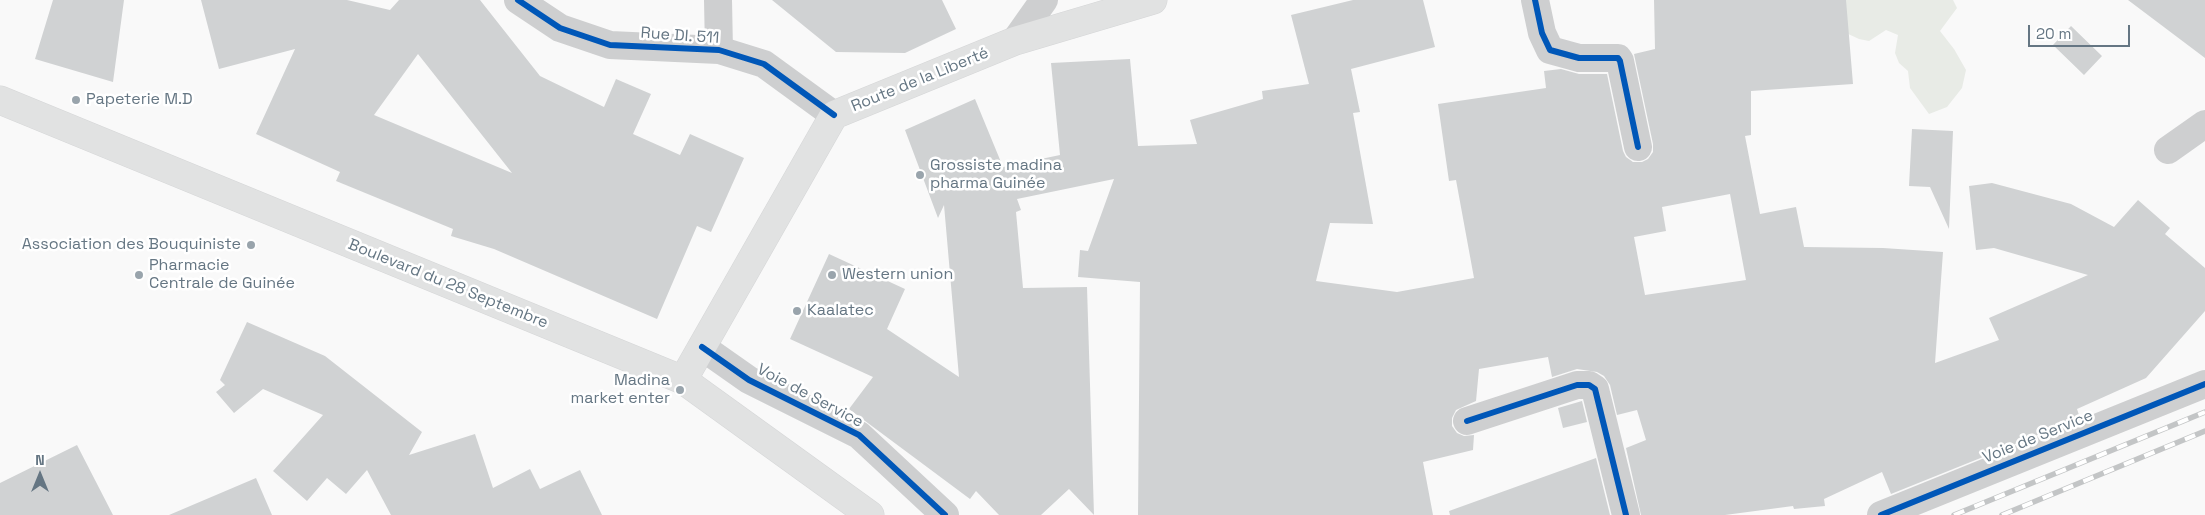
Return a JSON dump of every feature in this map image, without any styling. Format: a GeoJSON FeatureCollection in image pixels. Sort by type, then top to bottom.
{"type":"FeatureCollection","features":[{"type":"Feature","properties":{"kind":"main road","name":"Route de la Liberté"},"geometry":{"type":"LineString","coordinates":[[683,380],[834,115],[1015,41],[1153,0]]}},
{"type":"Feature","properties":{"kind":"main road","name":"Boulevard du 28 Septembre"},"geometry":{"type":"LineString","coordinates":[[0,100],[683,380],[870,515]]}},
{"type":"Feature","properties":{"kind":"street","name":"Rue DI. 511"},"geometry":{"type":"LineString","coordinates":[[518,0],[560,28],[610,45],[719,50],[764,64],[834,115]]}},
{"type":"Feature","properties":{"kind":"street"},"geometry":{"type":"LineString","coordinates":[[718,0],[719,50]]}},
{"type":"Feature","properties":{"kind":"street"},"geometry":{"type":"LineString","coordinates":[[1015,41],[1044,0]]}},
{"type":"Feature","properties":{"kind":"street"},"geometry":{"type":"LineString","coordinates":[[1535,0],[1542,33],[1550,50],[1579,58],[1618,58],[1638,147]]}},
{"type":"Feature","properties":{"kind":"street"},"geometry":{"type":"LineString","coordinates":[[2168,150],[2205,124]]}},
{"type":"Feature","properties":{"kind":"street","name":"Voie de Service"},"geometry":{"type":"LineString","coordinates":[[702,347],[748,380],[859,435],[946,515]]}},
{"type":"Feature","properties":{"kind":"street","name":"Voie de Service"},"geometry":{"type":"LineString","coordinates":[[1881,515],[2205,384]]}},
{"type":"Feature","properties":{"kind":"street"},"geometry":{"type":"LineString","coordinates":[[1467,421],[1577,385],[1589,385],[1595,389],[1626,515]]}},
{"type":"Feature","properties":{"kind":"shaded area"},"geometry":{"type":"Polygon","coordinates":[[[1841,0],[1953,0],[1957,8],[1940,31],[1954,49],[1966,70],[1962,88],[1947,107],[1929,114],[1910,88],[1908,71],[1899,63],[1895,53],[1898,35],[1886,30],[1869,41],[1859,39],[1844,32],[1841,0]]]}},
{"type":"Feature","properties":{"kind":"building"},"geometry":{"type":"Polygon","coordinates":[[[53,0],[124,0],[113,82],[35,59],[53,0]]]}},
{"type":"Feature","properties":{"kind":"building"},"geometry":{"type":"Polygon","coordinates":[[[201,0],[347,0],[390,10],[399,0],[480,0],[540,76],[604,107],[616,79],[651,94],[633,134],[680,155],[690,134],[744,158],[711,232],[697,226],[657,319],[494,249],[451,236],[453,229],[336,181],[340,172],[256,134],[295,49],[219,69],[201,0]],[[418,54],[374,115],[512,173],[418,54]]]}},
{"type":"Feature","properties":{"kind":"building"},"geometry":{"type":"Polygon","coordinates":[[[772,0],[942,0],[956,29],[905,53],[836,52],[772,0]]]}},
{"type":"Feature","properties":{"kind":"building"},"geometry":{"type":"Polygon","coordinates":[[[1353,0],[1423,0],[1435,47],[1351,69],[1360,112],[1353,113],[1373,224],[1330,223],[1316,281],[1397,292],[1474,278],[1456,180],[1449,181],[1438,104],[1546,88],[1544,71],[1561,69],[1579,74],[1607,74],[1623,151],[1626,157],[1633,162],[1642,162],[1648,159],[1653,152],[1653,144],[1634,54],[1655,49],[1654,0],[1846,0],[1853,84],[1751,91],[1751,135],[1745,136],[1760,214],[1796,207],[1804,247],[1883,248],[1943,252],[1935,363],[1999,340],[1989,318],[2088,275],[1994,248],[1976,250],[1969,186],[1992,183],[2071,204],[2114,227],[2138,200],[2170,228],[2165,234],[2205,268],[2205,311],[2146,378],[2077,409],[2080,418],[1891,494],[1882,472],[1824,499],[1825,506],[1794,509],[1793,506],[1725,515],[1641,515],[1626,448],[1646,440],[1637,410],[1617,415],[1610,385],[1604,376],[1597,372],[1577,369],[1552,377],[1548,357],[1479,369],[1476,401],[1456,410],[1452,418],[1452,426],[1457,433],[1464,436],[1474,435],[1473,450],[1423,462],[1433,515],[1138,515],[1140,282],[1078,277],[1080,250],[1088,251],[1114,179],[1017,199],[1021,210],[1016,212],[1023,288],[1087,287],[1094,515],[1069,489],[1041,515],[999,515],[976,491],[970,499],[849,409],[873,377],[790,339],[829,254],[905,289],[887,329],[959,377],[944,205],[938,218],[905,130],[975,99],[1003,167],[1060,155],[1051,63],[1130,59],[1138,146],[1197,144],[1190,120],[1263,99],[1262,91],[1309,84],[1291,15],[1353,0]],[[1730,194],[1662,207],[1666,231],[1634,237],[1645,295],[1746,280],[1730,194]]]}},
{"type":"Feature","properties":{"kind":"building"},"geometry":{"type":"Polygon","coordinates":[[[2128,0],[2205,0],[2205,58],[2128,0]]]}},
{"type":"Feature","properties":{"kind":"building"},"geometry":{"type":"Polygon","coordinates":[[[2071,26],[2102,56],[2084,75],[2053,45],[2071,26]]]}},
{"type":"Feature","properties":{"kind":"building"},"geometry":{"type":"Polygon","coordinates":[[[1912,129],[1953,131],[1949,229],[1930,187],[1909,186],[1912,129]]]}},
{"type":"Feature","properties":{"kind":"building"},"geometry":{"type":"Polygon","coordinates":[[[247,322],[325,356],[422,432],[409,455],[475,434],[493,488],[530,469],[540,489],[580,470],[602,515],[391,515],[367,470],[346,494],[327,478],[307,501],[273,471],[323,415],[263,389],[234,413],[216,392],[225,385],[220,380],[247,322]]]}},
{"type":"Feature","properties":{"kind":"building"},"geometry":{"type":"Polygon","coordinates":[[[1582,401],[1587,422],[1563,428],[1558,408],[1582,401]]]}},
{"type":"Feature","properties":{"kind":"building"},"geometry":{"type":"Polygon","coordinates":[[[77,445],[113,515],[0,515],[0,483],[77,445]]]}},
{"type":"Feature","properties":{"kind":"building"},"geometry":{"type":"Polygon","coordinates":[[[1596,458],[1610,515],[1450,515],[1449,511],[1596,458]]]}},
{"type":"Feature","properties":{"kind":"building"},"geometry":{"type":"Polygon","coordinates":[[[256,478],[272,515],[169,515],[256,478]]]}},
{"type":"Feature","properties":{"kind":"railway"},"geometry":{"type":"LineString","coordinates":[[1954,515],[2205,412]]}},
{"type":"Feature","properties":{"kind":"railway"},"geometry":{"type":"LineString","coordinates":[[2002,515],[2205,431]]}},
{"type":"Feature","properties":{"kind":"cycle path"},"geometry":{"type":"LineString","coordinates":[[518,0],[560,28],[610,45],[719,50],[764,64],[834,115]]}},
{"type":"Feature","properties":{"kind":"cycle path"},"geometry":{"type":"LineString","coordinates":[[1535,0],[1542,33],[1550,50],[1579,58],[1618,58],[1638,147]]}},
{"type":"Feature","properties":{"kind":"cycle path"},"geometry":{"type":"LineString","coordinates":[[702,347],[749,380],[859,435],[945,515]]}},
{"type":"Feature","properties":{"kind":"cycle path"},"geometry":{"type":"LineString","coordinates":[[1881,515],[2205,384]]}},
{"type":"Feature","properties":{"kind":"cycle path"},"geometry":{"type":"LineString","coordinates":[[1467,421],[1577,385],[1589,385],[1595,389],[1626,515]]}},
{"type":"Feature","properties":{"kind":"place","name":"Papeterie M.D"},"geometry":{"type":"Point","coordinates":[76,100]}},
{"type":"Feature","properties":{"kind":"place","name":"Grossiste madina pharma Guinée"},"geometry":{"type":"Point","coordinates":[920,175]}},
{"type":"Feature","properties":{"kind":"place","name":"Association des Bouquiniste"},"geometry":{"type":"Point","coordinates":[251,245]}},
{"type":"Feature","properties":{"kind":"place","name":"Pharmacie Centrale de Guinée"},"geometry":{"type":"Point","coordinates":[139,275]}},
{"type":"Feature","properties":{"kind":"place","name":"Western union"},"geometry":{"type":"Point","coordinates":[832,275]}},
{"type":"Feature","properties":{"kind":"place","name":"Kaalatec"},"geometry":{"type":"Point","coordinates":[797,311]}},
{"type":"Feature","properties":{"kind":"place","name":"Madina market enter"},"geometry":{"type":"Point","coordinates":[680,390]}}]}
